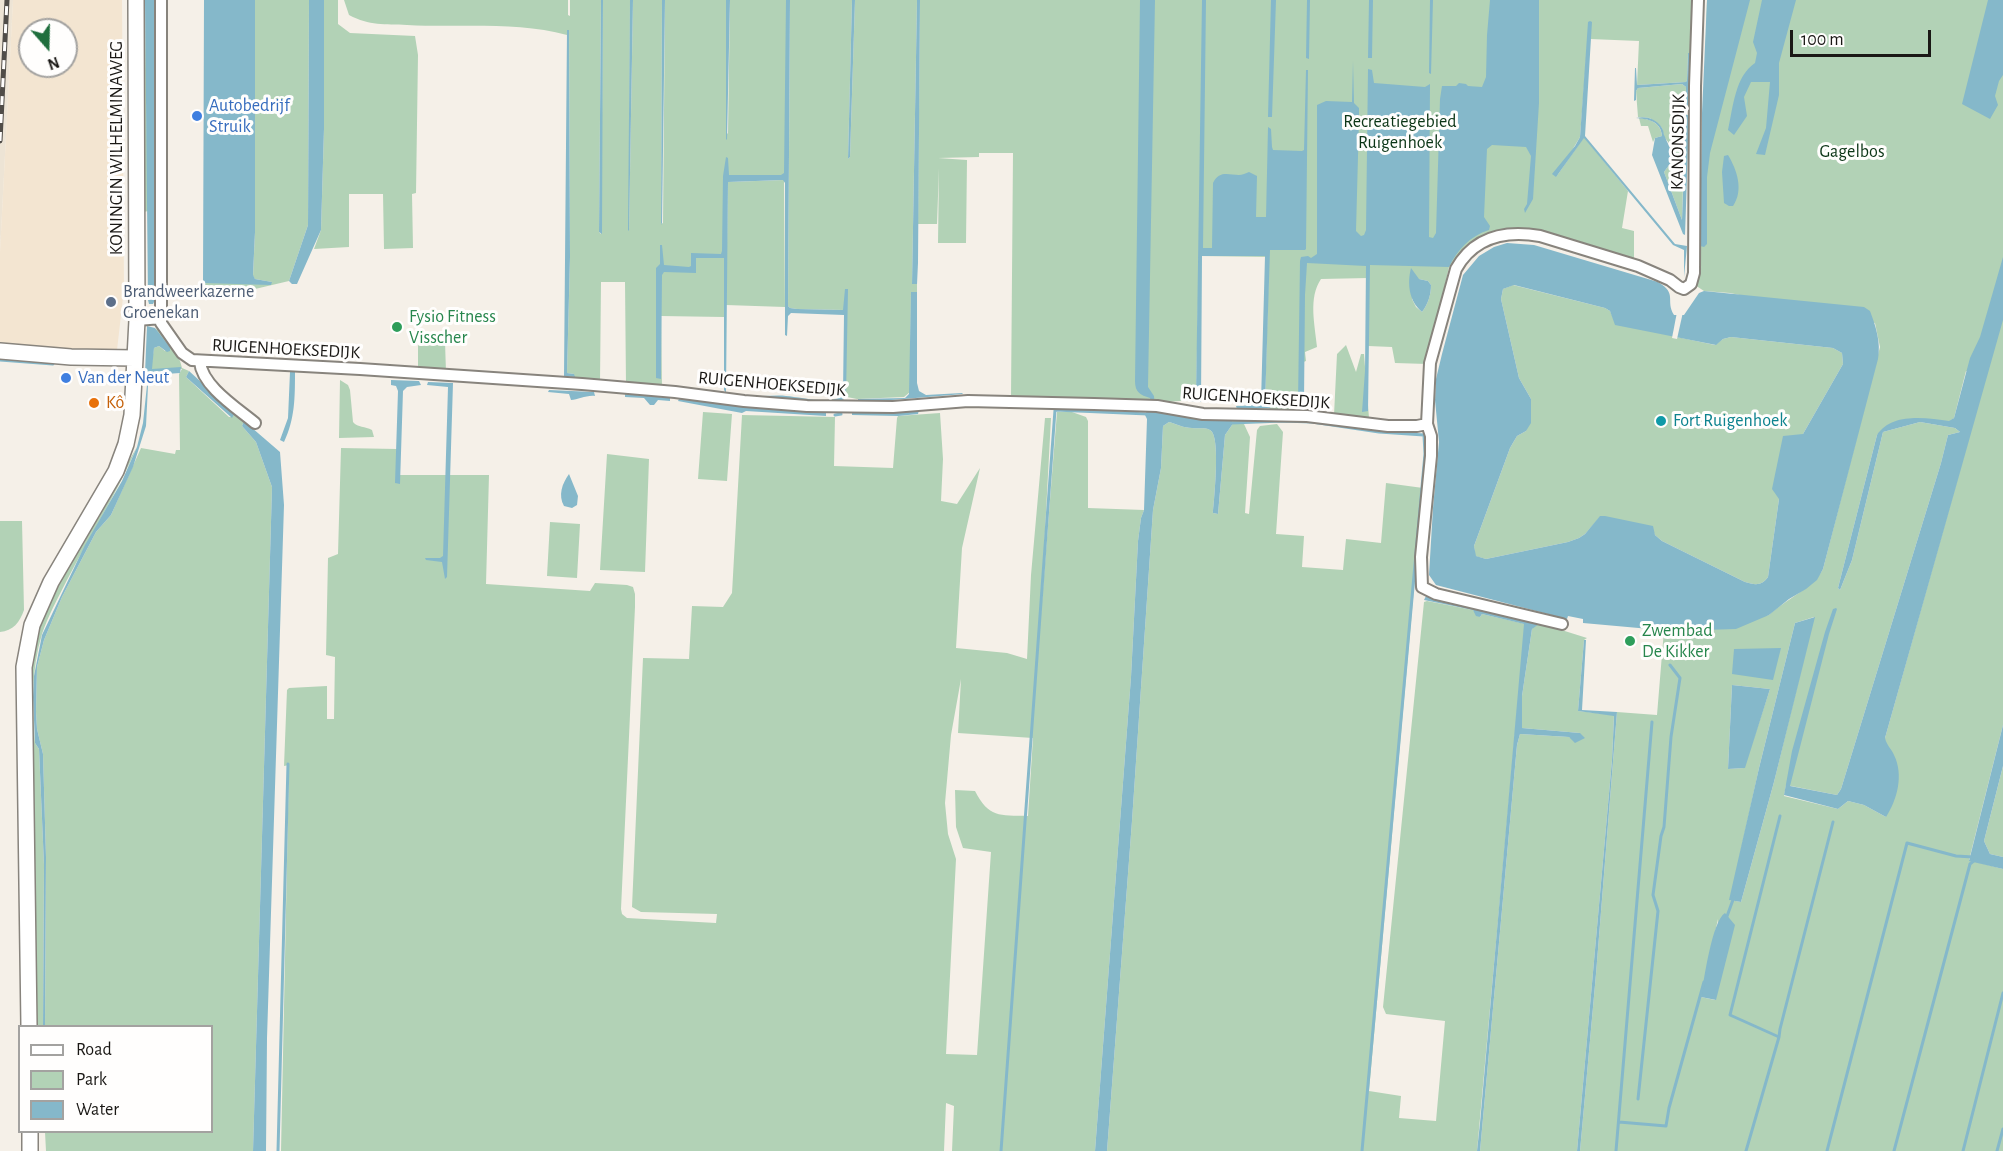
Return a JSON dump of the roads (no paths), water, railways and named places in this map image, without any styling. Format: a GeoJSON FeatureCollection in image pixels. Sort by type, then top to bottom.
{"type":"FeatureCollection","features":[{"type":"Feature","properties":{"kind":"main road","name":"KONINGIN WILHELMINAWEG"},"geometry":{"type":"LineString","coordinates":[[29,1025],[24,667],[32,625],[51,582],[116,471],[126,444],[132,415],[137,320],[136,0]]}},
{"type":"Feature","properties":{"kind":"main road"},"geometry":{"type":"LineString","coordinates":[[0,351],[71,357],[134,358]]}},
{"type":"Feature","properties":{"kind":"main road"},"geometry":{"type":"LineString","coordinates":[[30,1133],[30,1151]]}},
{"type":"Feature","properties":{"kind":"street"},"geometry":{"type":"LineString","coordinates":[[137,320],[162,318],[161,0]]}},
{"type":"Feature","properties":{"kind":"street","name":"KANONSDIJK"},"geometry":{"type":"LineString","coordinates":[[1427,424],[1430,363],[1456,269],[1463,257],[1489,239],[1511,234],[1540,236],[1638,266],[1670,279],[1684,289],[1691,284],[1694,273],[1698,0]]}},
{"type":"Feature","properties":{"kind":"street","name":"RUIGENHOEKSEDIJK"},"geometry":{"type":"LineString","coordinates":[[162,318],[161,323],[182,353],[189,359],[200,362],[360,369],[570,383],[807,406],[893,407],[968,401],[1153,406],[1203,414],[1277,414],[1388,426],[1427,424]]}},
{"type":"Feature","properties":{"kind":"street"},"geometry":{"type":"LineString","coordinates":[[200,362],[201,372],[207,380],[255,423]]}},
{"type":"Feature","properties":{"kind":"street"},"geometry":{"type":"LineString","coordinates":[[1427,424],[1431,436],[1431,456],[1421,557],[1422,587],[1436,594],[1562,624]]}},
{"type":"Feature","properties":{"kind":"water"},"geometry":{"type":"Polygon","coordinates":[[[145,0],[154,0],[155,35],[153,304],[149,304],[148,300],[145,0]]]}},
{"type":"Feature","properties":{"kind":"water"},"geometry":{"type":"Polygon","coordinates":[[[204,0],[255,0],[253,275],[255,279],[272,282],[271,285],[203,283],[204,0]]]}},
{"type":"Feature","properties":{"kind":"water"},"geometry":{"type":"Polygon","coordinates":[[[309,0],[324,0],[321,230],[297,284],[292,284],[289,281],[308,225],[309,0]]]}},
{"type":"Feature","properties":{"kind":"water"},"geometry":{"type":"Polygon","coordinates":[[[601,0],[603,0],[602,234],[599,232],[601,0]]]}},
{"type":"Feature","properties":{"kind":"water"},"geometry":{"type":"Polygon","coordinates":[[[630,0],[633,0],[629,231],[628,230],[630,0]]]}},
{"type":"Feature","properties":{"kind":"water"},"geometry":{"type":"Polygon","coordinates":[[[662,0],[665,0],[662,225],[661,223],[662,0]]]}},
{"type":"Feature","properties":{"kind":"water"},"geometry":{"type":"Polygon","coordinates":[[[726,0],[730,0],[727,140],[726,139],[726,0]]]}},
{"type":"Feature","properties":{"kind":"water"},"geometry":{"type":"Polygon","coordinates":[[[786,0],[790,0],[788,306],[797,309],[843,310],[845,289],[848,289],[846,397],[841,402],[762,398],[762,396],[780,396],[830,400],[837,399],[843,393],[844,315],[791,313],[788,316],[787,336],[785,335],[785,183],[783,180],[728,182],[726,393],[724,390],[724,258],[696,258],[696,273],[664,272],[662,275],[661,379],[656,378],[656,268],[660,264],[660,245],[662,245],[664,265],[689,267],[691,266],[691,253],[721,254],[723,176],[726,157],[728,158],[729,175],[781,175],[784,173],[786,0]]]}},
{"type":"Feature","properties":{"kind":"water"},"geometry":{"type":"Polygon","coordinates":[[[852,0],[855,0],[850,157],[848,159],[852,0]]]}},
{"type":"Feature","properties":{"kind":"water"},"geometry":{"type":"Polygon","coordinates":[[[917,0],[920,0],[918,263],[917,284],[912,284],[917,0]]]}},
{"type":"Feature","properties":{"kind":"water"},"geometry":{"type":"Polygon","coordinates":[[[1140,0],[1155,0],[1148,387],[1154,396],[1157,412],[1195,419],[1232,421],[1232,425],[1225,435],[1218,514],[1213,513],[1216,468],[1213,434],[1208,429],[1186,427],[1169,422],[1163,426],[1161,468],[1153,510],[1107,1151],[1095,1151],[1131,677],[1138,541],[1144,510],[1147,419],[1145,415],[1151,401],[1139,392],[1135,381],[1140,0]]]}},
{"type":"Feature","properties":{"kind":"water"},"geometry":{"type":"Polygon","coordinates":[[[1202,0],[1206,0],[1203,248],[1212,248],[1213,183],[1218,176],[1240,175],[1249,172],[1257,176],[1256,217],[1266,217],[1268,127],[1271,129],[1273,150],[1304,150],[1306,70],[1308,70],[1306,249],[1270,250],[1265,404],[1270,405],[1270,408],[1237,409],[1236,406],[1258,405],[1261,402],[1265,256],[1202,256],[1201,402],[1190,401],[1196,395],[1202,0]]]}},
{"type":"Feature","properties":{"kind":"water"},"geometry":{"type":"Polygon","coordinates":[[[1271,0],[1276,0],[1272,117],[1268,117],[1271,0]]]}},
{"type":"Feature","properties":{"kind":"water"},"geometry":{"type":"Polygon","coordinates":[[[1307,0],[1310,0],[1309,59],[1306,58],[1307,0]]]}},
{"type":"Feature","properties":{"kind":"water"},"geometry":{"type":"Polygon","coordinates":[[[1369,0],[1373,0],[1372,58],[1368,58],[1369,0]]]}},
{"type":"Feature","properties":{"kind":"water"},"geometry":{"type":"Polygon","coordinates":[[[1430,0],[1433,0],[1431,74],[1429,73],[1430,0]]]}},
{"type":"Feature","properties":{"kind":"water"},"geometry":{"type":"Polygon","coordinates":[[[1490,0],[1539,0],[1539,103],[1533,199],[1525,213],[1531,156],[1526,147],[1492,145],[1487,149],[1484,217],[1490,226],[1489,230],[1465,244],[1449,267],[1370,265],[1368,411],[1362,412],[1365,371],[1366,266],[1307,263],[1304,402],[1298,403],[1300,261],[1301,257],[1311,258],[1317,254],[1317,105],[1326,101],[1352,102],[1353,61],[1354,103],[1359,108],[1356,231],[1361,236],[1366,230],[1368,69],[1372,70],[1374,83],[1425,87],[1430,84],[1429,237],[1433,238],[1436,233],[1442,86],[1456,86],[1459,83],[1482,87],[1486,77],[1490,0]]]}},
{"type":"Feature","properties":{"kind":"water"},"geometry":{"type":"Polygon","coordinates":[[[1707,0],[1750,0],[1710,153],[1707,177],[1707,244],[1704,247],[1700,246],[1707,0]]]}},
{"type":"Feature","properties":{"kind":"water"},"geometry":{"type":"Polygon","coordinates":[[[1762,0],[1796,0],[1779,63],[1779,95],[1765,155],[1756,154],[1766,128],[1770,82],[1751,82],[1744,97],[1747,116],[1734,135],[1728,130],[1739,84],[1748,69],[1755,63],[1757,53],[1753,42],[1762,0]]]}},
{"type":"Feature","properties":{"kind":"water"},"geometry":{"type":"Polygon","coordinates":[[[1988,0],[2003,0],[2003,75],[1995,96],[1998,105],[1990,119],[1962,104],[1988,0]]]}},
{"type":"Feature","properties":{"kind":"water"},"geometry":{"type":"Polygon","coordinates":[[[1588,22],[1592,22],[1585,136],[1675,244],[1687,246],[1684,277],[1684,250],[1673,245],[1584,138],[1556,177],[1552,174],[1580,137],[1588,22]]]}},
{"type":"Feature","properties":{"kind":"water"},"geometry":{"type":"Polygon","coordinates":[[[567,30],[569,30],[570,257],[567,373],[574,374],[575,377],[564,376],[567,30]]]}},
{"type":"Feature","properties":{"kind":"water"},"geometry":{"type":"Polygon","coordinates":[[[1688,53],[1691,53],[1690,107],[1686,106],[1686,87],[1682,84],[1638,88],[1634,101],[1635,68],[1637,85],[1686,82],[1688,53]]]}},
{"type":"Feature","properties":{"kind":"water"},"geometry":{"type":"Polygon","coordinates":[[[1686,114],[1689,116],[1685,235],[1652,155],[1655,138],[1662,136],[1661,131],[1653,122],[1636,118],[1643,117],[1654,120],[1663,129],[1672,161],[1664,172],[1682,220],[1686,114]]]}},
{"type":"Feature","properties":{"kind":"water"},"geometry":{"type":"Polygon","coordinates":[[[1728,155],[1739,187],[1733,206],[1724,203],[1722,172],[1724,156],[1728,155]]]}},
{"type":"Feature","properties":{"kind":"water"},"geometry":{"type":"Polygon","coordinates":[[[1507,243],[1534,245],[1658,282],[1668,290],[1674,315],[1684,315],[1699,293],[1704,291],[1864,307],[1870,311],[1878,341],[1878,359],[1823,569],[1817,580],[1769,615],[1736,629],[1672,631],[1583,623],[1583,619],[1568,616],[1567,619],[1436,585],[1429,575],[1439,442],[1435,400],[1436,379],[1463,275],[1479,256],[1494,247],[1507,243]],[[1514,285],[1503,289],[1501,299],[1519,378],[1531,399],[1531,423],[1526,431],[1517,436],[1510,448],[1474,546],[1476,556],[1486,559],[1568,542],[1585,534],[1600,516],[1605,516],[1653,526],[1655,535],[1662,541],[1745,582],[1755,584],[1763,582],[1768,577],[1779,499],[1772,489],[1783,436],[1803,434],[1843,364],[1842,353],[1833,348],[1731,337],[1723,339],[1716,345],[1615,325],[1610,311],[1514,285]]]}},
{"type":"Feature","properties":{"kind":"water"},"geometry":{"type":"Polygon","coordinates":[[[2003,257],[2003,320],[1885,738],[1899,771],[1898,787],[1893,803],[1886,817],[1864,805],[1848,801],[1838,809],[1784,795],[1792,751],[1825,632],[1833,609],[1836,608],[1790,786],[1837,795],[1841,789],[1948,435],[1960,432],[1955,428],[1920,422],[1883,432],[1852,560],[1840,590],[1838,588],[1877,435],[1891,423],[1910,418],[1949,421],[1954,418],[1970,358],[1980,337],[2003,257]]]}},
{"type":"Feature","properties":{"kind":"water"},"geometry":{"type":"Polygon","coordinates":[[[1411,268],[1419,279],[1428,281],[1431,285],[1429,299],[1422,312],[1414,303],[1410,292],[1411,268]]]}},
{"type":"Feature","properties":{"kind":"water"},"geometry":{"type":"Polygon","coordinates":[[[911,292],[917,292],[917,383],[919,391],[926,395],[963,394],[880,401],[858,401],[858,399],[905,398],[909,394],[911,292]]]}},
{"type":"Feature","properties":{"kind":"water"},"geometry":{"type":"Polygon","coordinates":[[[147,326],[155,328],[170,347],[170,351],[167,352],[159,346],[154,348],[152,369],[181,367],[180,373],[151,375],[145,373],[147,326]]]}},
{"type":"Feature","properties":{"kind":"water"},"geometry":{"type":"Polygon","coordinates":[[[189,371],[235,413],[232,418],[186,377],[189,371]]]}},
{"type":"Feature","properties":{"kind":"water"},"geometry":{"type":"Polygon","coordinates":[[[290,372],[295,372],[294,400],[292,417],[284,442],[280,440],[288,418],[290,372]]]}},
{"type":"Feature","properties":{"kind":"water"},"geometry":{"type":"Polygon","coordinates":[[[391,380],[419,381],[421,385],[407,387],[403,391],[400,484],[395,483],[398,391],[396,386],[391,385],[391,380]]]}},
{"type":"Feature","properties":{"kind":"water"},"geometry":{"type":"Polygon","coordinates":[[[428,382],[453,383],[447,577],[445,579],[442,562],[425,558],[443,556],[448,387],[427,385],[428,382]]]}},
{"type":"Feature","properties":{"kind":"water"},"geometry":{"type":"Polygon","coordinates":[[[147,385],[146,426],[133,467],[111,515],[96,532],[62,597],[44,640],[37,667],[36,712],[37,729],[43,754],[46,857],[45,1025],[43,1025],[44,865],[39,749],[35,743],[34,676],[42,635],[85,545],[122,481],[137,447],[143,423],[147,385]]]}},
{"type":"Feature","properties":{"kind":"water"},"geometry":{"type":"Polygon","coordinates":[[[549,390],[594,392],[595,396],[571,400],[569,394],[548,392],[549,390]]]}},
{"type":"Feature","properties":{"kind":"water"},"geometry":{"type":"Polygon","coordinates":[[[625,394],[670,398],[670,401],[658,400],[654,405],[650,405],[644,398],[625,397],[625,394]]]}},
{"type":"Feature","properties":{"kind":"water"},"geometry":{"type":"Polygon","coordinates":[[[679,399],[826,412],[826,416],[746,411],[742,413],[678,401],[679,399]]]}},
{"type":"Feature","properties":{"kind":"water"},"geometry":{"type":"Polygon","coordinates":[[[919,410],[918,414],[898,416],[852,415],[852,412],[919,410]]]}},
{"type":"Feature","properties":{"kind":"water"},"geometry":{"type":"Polygon","coordinates":[[[244,421],[280,452],[284,505],[267,1038],[266,1151],[253,1151],[272,487],[256,442],[242,426],[244,421]]]}},
{"type":"Feature","properties":{"kind":"water"},"geometry":{"type":"Polygon","coordinates":[[[569,474],[578,496],[577,505],[572,508],[564,506],[561,498],[563,486],[569,474]]]}},
{"type":"Feature","properties":{"kind":"water"},"geometry":{"type":"Polygon","coordinates":[[[1426,596],[1539,624],[1532,629],[1522,696],[1522,728],[1580,733],[1585,738],[1575,743],[1569,737],[1520,734],[1517,745],[1480,1151],[1477,1151],[1524,624],[1482,614],[1480,617],[1476,616],[1473,610],[1424,600],[1426,596]]]}},
{"type":"Feature","properties":{"kind":"water"},"geometry":{"type":"Polygon","coordinates":[[[1815,617],[1741,902],[1729,900],[1795,623],[1815,617]]]}},
{"type":"Feature","properties":{"kind":"water"},"geometry":{"type":"Polygon","coordinates":[[[1584,640],[1586,640],[1582,710],[1617,712],[1580,1151],[1577,1151],[1614,716],[1578,711],[1584,640]]]}},
{"type":"Feature","properties":{"kind":"water"},"geometry":{"type":"Polygon","coordinates":[[[1781,648],[1773,680],[1732,674],[1734,649],[1781,648]]]}},
{"type":"Feature","properties":{"kind":"water"},"geometry":{"type":"Polygon","coordinates":[[[1732,685],[1770,689],[1745,768],[1728,769],[1732,685]]]}},
{"type":"Feature","properties":{"kind":"water"},"geometry":{"type":"Polygon","coordinates":[[[2003,725],[2003,766],[1984,841],[1990,854],[2003,857],[2003,869],[1969,861],[2003,725]]]}},
{"type":"Feature","properties":{"kind":"water"},"geometry":{"type":"Polygon","coordinates":[[[1725,913],[1735,925],[1716,1000],[1701,997],[1712,939],[1720,918],[1725,913]]]}},
{"type":"Feature","properties":{"kind":"waterway"},"geometry":{"type":"LineString","coordinates":[[0,360],[53,364]]}},
{"type":"Feature","properties":{"kind":"waterway"},"geometry":{"type":"LineString","coordinates":[[1001,1151],[1055,410],[1148,414]]}},
{"type":"Feature","properties":{"kind":"waterway"},"geometry":{"type":"LineString","coordinates":[[835,415],[841,414]]}},
{"type":"Feature","properties":{"kind":"waterway"},"geometry":{"type":"LineString","coordinates":[[1231,423],[1312,422],[1379,432],[1424,435],[1425,454],[1362,1151]]}},
{"type":"Feature","properties":{"kind":"waterway"},"geometry":{"type":"LineString","coordinates":[[1638,1099],[1658,911],[1653,895],[1664,827],[1671,737],[1680,678],[1670,665]]}},
{"type":"Feature","properties":{"kind":"waterway"},"geometry":{"type":"LineString","coordinates":[[1616,1151],[1652,722]]}},
{"type":"Feature","properties":{"kind":"waterway"},"geometry":{"type":"LineString","coordinates":[[278,1151],[288,764]]}},
{"type":"Feature","properties":{"kind":"waterway"},"geometry":{"type":"LineString","coordinates":[[1779,1037],[1730,1015],[1780,816]]}},
{"type":"Feature","properties":{"kind":"waterway"},"geometry":{"type":"LineString","coordinates":[[1746,1151],[1779,1037],[1833,822]]}},
{"type":"Feature","properties":{"kind":"waterway"},"geometry":{"type":"LineString","coordinates":[[1827,1151],[1907,843],[1956,856],[1973,857]]}},
{"type":"Feature","properties":{"kind":"waterway"},"geometry":{"type":"LineString","coordinates":[[1894,1151],[1970,864],[1976,859]]}},
{"type":"Feature","properties":{"kind":"waterway"},"geometry":{"type":"LineString","coordinates":[[1726,919],[1734,897]]}},
{"type":"Feature","properties":{"kind":"waterway"},"geometry":{"type":"LineString","coordinates":[[1619,1122],[1666,1126],[1704,982]]}},
{"type":"Feature","properties":{"kind":"waterway"},"geometry":{"type":"LineString","coordinates":[[1963,1151],[2003,993]]}},
{"type":"Feature","properties":{"kind":"waterway"},"geometry":{"type":"LineString","coordinates":[[1997,1151],[2003,1129]]}},
{"type":"Feature","properties":{"kind":"railway"},"geometry":{"type":"LineString","coordinates":[[0,141],[7,0]]}},
{"type":"Feature","properties":{"kind":"place","name":"Autobedrijf Struik"},"geometry":{"type":"Point","coordinates":[197,116]}},
{"type":"Feature","properties":{"kind":"place","name":"Brandweerkazerne Groenekan"},"geometry":{"type":"Point","coordinates":[111,302]}},
{"type":"Feature","properties":{"kind":"place","name":"Fysio Fitness Visscher"},"geometry":{"type":"Point","coordinates":[397,327]}},
{"type":"Feature","properties":{"kind":"place","name":"Van der Neut"},"geometry":{"type":"Point","coordinates":[66,378]}},
{"type":"Feature","properties":{"kind":"place","name":"Kô"},"geometry":{"type":"Point","coordinates":[94,403]}},
{"type":"Feature","properties":{"kind":"place","name":"Fort Ruigenhoek"},"geometry":{"type":"Point","coordinates":[1661,421]}},
{"type":"Feature","properties":{"kind":"place","name":"Zwembad De Kikker"},"geometry":{"type":"Point","coordinates":[1630,641]}},
{"type":"Feature","properties":{"kind":"park label","name":"Recreatiegebied Ruigenhoek"},"geometry":{"type":"Point","coordinates":[1400,132]}},
{"type":"Feature","properties":{"kind":"park label","name":"Gagelbos"},"geometry":{"type":"Point","coordinates":[1852,152]}}]}
